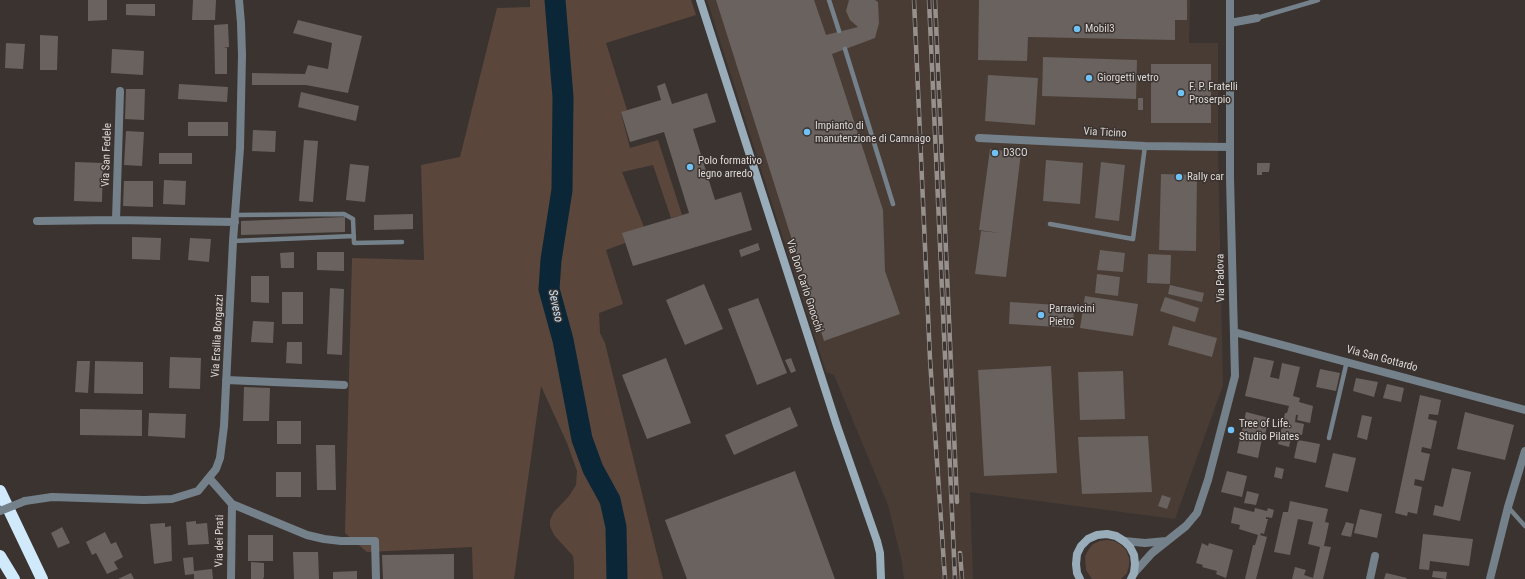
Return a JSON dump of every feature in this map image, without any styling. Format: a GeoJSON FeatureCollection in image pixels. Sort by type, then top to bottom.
{"type":"FeatureCollection","features":[{"type":"Feature","properties":{"kind":"highway"},"geometry":{"type":"LineString","coordinates":[[0,492],[42,579]]}},
{"type":"Feature","properties":{"kind":"highway"},"geometry":{"type":"LineString","coordinates":[[0,556],[14,579]]}},
{"type":"Feature","properties":{"kind":"street","name":"Via Ersilia Borgazzi"},"geometry":{"type":"LineString","coordinates":[[0,511],[25,501],[52,497],[144,500],[172,499],[198,491],[210,479],[216,469],[222,448],[242,95],[241,23],[239,0]]}},
{"type":"Feature","properties":{"kind":"street","name":"Via Don Carlo Gnocchi"},"geometry":{"type":"LineString","coordinates":[[700,0],[837,426],[877,541],[880,553],[881,579]]}},
{"type":"Feature","properties":{"kind":"street","name":"Via Padova"},"geometry":{"type":"LineString","coordinates":[[1133,577],[1144,560],[1192,520],[1201,504],[1235,376],[1230,147],[1230,0]]}},
{"type":"Feature","properties":{"kind":"street"},"geometry":{"type":"LineString","coordinates":[[1230,23],[1257,18]]}},
{"type":"Feature","properties":{"kind":"street","name":"Via San Fedele"},"geometry":{"type":"LineString","coordinates":[[116,220],[120,91]]}},
{"type":"Feature","properties":{"kind":"street","name":"Via Ticino"},"geometry":{"type":"LineString","coordinates":[[979,138],[1145,146],[1230,147]]}},
{"type":"Feature","properties":{"kind":"street"},"geometry":{"type":"LineString","coordinates":[[38,221],[235,218]]}},
{"type":"Feature","properties":{"kind":"street","name":"Via San Gottardo"},"geometry":{"type":"LineString","coordinates":[[1234,332],[1347,361],[1525,410]]}},
{"type":"Feature","properties":{"kind":"street"},"geometry":{"type":"LineString","coordinates":[[226,380],[344,385]]}},
{"type":"Feature","properties":{"kind":"street"},"geometry":{"type":"LineString","coordinates":[[1490,579],[1508,507],[1525,451]]}},
{"type":"Feature","properties":{"kind":"street"},"geometry":{"type":"LineString","coordinates":[[210,479],[232,504],[307,535],[335,540],[375,541],[376,579]]}},
{"type":"Feature","properties":{"kind":"street","name":"Via dei Prati"},"geometry":{"type":"LineString","coordinates":[[231,579],[232,504]]}},
{"type":"Feature","properties":{"kind":"street"},"geometry":{"type":"LineString","coordinates":[[1080,579],[1077,573],[1077,554],[1088,539],[1097,535],[1107,534],[1116,536],[1130,547],[1134,555],[1135,564],[1133,577]]}},
{"type":"Feature","properties":{"kind":"street"},"geometry":{"type":"LineString","coordinates":[[1124,541],[1153,543],[1170,539]]}},
{"type":"Feature","properties":{"kind":"street"},"geometry":{"type":"LineString","coordinates":[[1370,579],[1375,556]]}},
{"type":"Feature","properties":{"kind":"lane"},"geometry":{"type":"LineString","coordinates":[[829,0],[839,31]]}},
{"type":"Feature","properties":{"kind":"lane"},"geometry":{"type":"LineString","coordinates":[[1257,18],[1318,0]]}},
{"type":"Feature","properties":{"kind":"lane"},"geometry":{"type":"LineString","coordinates":[[845,49],[893,204]]}},
{"type":"Feature","properties":{"kind":"lane"},"geometry":{"type":"LineString","coordinates":[[1050,224],[1132,239],[1145,146]]}},
{"type":"Feature","properties":{"kind":"lane"},"geometry":{"type":"LineString","coordinates":[[235,218],[344,214],[353,219],[354,243],[402,242]]}},
{"type":"Feature","properties":{"kind":"lane"},"geometry":{"type":"LineString","coordinates":[[233,241],[354,236]]}},
{"type":"Feature","properties":{"kind":"lane"},"geometry":{"type":"LineString","coordinates":[[1330,438],[1347,361]]}},
{"type":"Feature","properties":{"kind":"lane"},"geometry":{"type":"LineString","coordinates":[[1508,507],[1525,526]]}},
{"type":"Feature","properties":{"kind":"shaded area"},"geometry":{"type":"Polygon","coordinates":[[[530,0],[691,0],[696,15],[606,43],[627,110],[621,113],[630,148],[658,140],[682,215],[671,218],[653,165],[622,172],[644,227],[625,243],[606,250],[623,304],[599,313],[600,333],[605,343],[663,579],[574,579],[573,556],[554,535],[550,526],[550,520],[554,512],[569,496],[576,485],[577,471],[567,443],[541,386],[514,579],[473,579],[472,547],[367,552],[345,533],[352,258],[424,260],[421,165],[460,157],[497,8],[530,7],[530,0]]]}},
{"type":"Feature","properties":{"kind":"shaded area"},"geometry":{"type":"Polygon","coordinates":[[[707,0],[1190,0],[1189,43],[1218,43],[1218,148],[1223,385],[1175,519],[970,492],[973,579],[904,579],[902,562],[888,505],[834,375],[826,372],[707,0]]]}},
{"type":"Feature","properties":{"kind":"shaded area"},"geometry":{"type":"Polygon","coordinates":[[[1107,540],[1114,541],[1126,550],[1129,558],[1127,573],[1121,579],[1092,579],[1086,570],[1085,556],[1093,544],[1107,540]]]}},
{"type":"Feature","properties":{"kind":"building"},"geometry":{"type":"Polygon","coordinates":[[[88,0],[107,0],[107,20],[88,21],[88,0]]]}},
{"type":"Feature","properties":{"kind":"building"},"geometry":{"type":"Polygon","coordinates":[[[193,0],[216,0],[215,20],[192,20],[193,0]]]}},
{"type":"Feature","properties":{"kind":"building","name":"Impianto di manutenzione di Camnago"},"geometry":{"type":"Polygon","coordinates":[[[716,0],[814,0],[826,35],[858,27],[850,20],[846,11],[849,0],[875,0],[878,2],[879,23],[875,38],[832,54],[883,210],[885,271],[900,314],[824,341],[716,0]]]}},
{"type":"Feature","properties":{"kind":"building","name":"Mobil3"},"geometry":{"type":"Polygon","coordinates":[[[979,0],[1187,0],[1187,20],[1175,20],[1175,40],[1028,37],[1027,61],[978,60],[979,0]]]}},
{"type":"Feature","properties":{"kind":"building"},"geometry":{"type":"Polygon","coordinates":[[[126,4],[155,4],[155,16],[126,15],[126,4]]]}},
{"type":"Feature","properties":{"kind":"building"},"geometry":{"type":"Polygon","coordinates":[[[298,20],[362,36],[348,93],[306,85],[252,85],[252,73],[305,74],[308,65],[328,69],[332,43],[293,33],[298,20]]]}},
{"type":"Feature","properties":{"kind":"building"},"geometry":{"type":"Polygon","coordinates":[[[228,24],[229,47],[223,48],[227,48],[227,74],[215,74],[214,25],[228,24]]]}},
{"type":"Feature","properties":{"kind":"building"},"geometry":{"type":"Polygon","coordinates":[[[40,35],[58,36],[57,70],[40,70],[40,35]]]}},
{"type":"Feature","properties":{"kind":"building"},"geometry":{"type":"Polygon","coordinates":[[[6,43],[25,44],[23,69],[5,68],[6,43]]]}},
{"type":"Feature","properties":{"kind":"building"},"geometry":{"type":"Polygon","coordinates":[[[112,49],[144,51],[143,75],[111,73],[112,49]]]}},
{"type":"Feature","properties":{"kind":"building","name":"Giorgetti vetro"},"geometry":{"type":"Polygon","coordinates":[[[1043,57],[1137,60],[1136,99],[1042,96],[1043,57]]]}},
{"type":"Feature","properties":{"kind":"building","name":"F. P. Fratelli Proserpio"},"geometry":{"type":"Polygon","coordinates":[[[1151,64],[1211,64],[1211,123],[1151,123],[1151,64]]]}},
{"type":"Feature","properties":{"kind":"building"},"geometry":{"type":"Polygon","coordinates":[[[988,75],[1038,78],[1035,125],[985,121],[988,75]]]}},
{"type":"Feature","properties":{"kind":"building","name":"Polo formativo legno arredo"},"geometry":{"type":"Polygon","coordinates":[[[665,83],[672,104],[707,93],[716,122],[693,129],[715,200],[741,192],[752,230],[633,266],[622,233],[689,213],[664,132],[630,142],[621,112],[661,100],[657,86],[665,83]]]}},
{"type":"Feature","properties":{"kind":"building"},"geometry":{"type":"Polygon","coordinates":[[[179,84],[228,87],[227,102],[178,99],[179,84]]]}},
{"type":"Feature","properties":{"kind":"building"},"geometry":{"type":"Polygon","coordinates":[[[126,89],[145,89],[144,120],[125,119],[126,89]]]}},
{"type":"Feature","properties":{"kind":"building"},"geometry":{"type":"Polygon","coordinates":[[[301,92],[359,106],[356,121],[298,107],[301,92]]]}},
{"type":"Feature","properties":{"kind":"building"},"geometry":{"type":"Polygon","coordinates":[[[1138,98],[1143,98],[1143,110],[1138,110],[1138,98]]]}},
{"type":"Feature","properties":{"kind":"building"},"geometry":{"type":"Polygon","coordinates":[[[188,122],[228,122],[228,136],[188,136],[188,122]]]}},
{"type":"Feature","properties":{"kind":"building"},"geometry":{"type":"Polygon","coordinates":[[[253,130],[276,131],[275,152],[252,151],[253,130]]]}},
{"type":"Feature","properties":{"kind":"building"},"geometry":{"type":"Polygon","coordinates":[[[126,131],[144,132],[142,166],[124,165],[126,131]]]}},
{"type":"Feature","properties":{"kind":"building"},"geometry":{"type":"Polygon","coordinates":[[[304,140],[318,141],[313,202],[299,201],[304,140]]]}},
{"type":"Feature","properties":{"kind":"building"},"geometry":{"type":"Polygon","coordinates":[[[990,149],[1021,153],[1006,277],[975,274],[981,231],[1000,233],[979,230],[990,149]]]}},
{"type":"Feature","properties":{"kind":"building"},"geometry":{"type":"Polygon","coordinates":[[[159,153],[192,153],[192,164],[159,164],[159,153]]]}},
{"type":"Feature","properties":{"kind":"building"},"geometry":{"type":"Polygon","coordinates":[[[1046,160],[1083,163],[1080,204],[1043,201],[1046,160]]]}},
{"type":"Feature","properties":{"kind":"building"},"geometry":{"type":"Polygon","coordinates":[[[75,162],[103,163],[102,202],[74,201],[75,162]]]}},
{"type":"Feature","properties":{"kind":"building"},"geometry":{"type":"Polygon","coordinates":[[[1101,162],[1125,165],[1119,221],[1095,218],[1101,162]]]}},
{"type":"Feature","properties":{"kind":"building"},"geometry":{"type":"Polygon","coordinates":[[[1257,163],[1270,163],[1269,172],[1262,172],[1262,175],[1257,175],[1257,163]]]}},
{"type":"Feature","properties":{"kind":"building"},"geometry":{"type":"Polygon","coordinates":[[[350,164],[369,166],[365,202],[346,200],[350,164]]]}},
{"type":"Feature","properties":{"kind":"building"},"geometry":{"type":"Polygon","coordinates":[[[1161,174],[1197,175],[1196,251],[1159,250],[1161,174]]]}},
{"type":"Feature","properties":{"kind":"building"},"geometry":{"type":"Polygon","coordinates":[[[164,180],[186,181],[185,205],[163,204],[164,180]]]}},
{"type":"Feature","properties":{"kind":"building"},"geometry":{"type":"Polygon","coordinates":[[[124,181],[153,181],[153,207],[123,206],[124,181]]]}},
{"type":"Feature","properties":{"kind":"building"},"geometry":{"type":"Polygon","coordinates":[[[413,214],[413,229],[374,230],[374,215],[413,214]]]}},
{"type":"Feature","properties":{"kind":"building"},"geometry":{"type":"Polygon","coordinates":[[[345,217],[345,232],[241,235],[241,221],[345,217]]]}},
{"type":"Feature","properties":{"kind":"building"},"geometry":{"type":"Polygon","coordinates":[[[132,237],[161,238],[160,260],[132,259],[132,237]]]}},
{"type":"Feature","properties":{"kind":"building"},"geometry":{"type":"Polygon","coordinates":[[[190,238],[211,239],[209,262],[188,260],[190,238]]]}},
{"type":"Feature","properties":{"kind":"building"},"geometry":{"type":"Polygon","coordinates":[[[758,243],[760,250],[741,257],[739,250],[758,243]]]}},
{"type":"Feature","properties":{"kind":"building"},"geometry":{"type":"Polygon","coordinates":[[[1100,250],[1125,253],[1123,272],[1097,270],[1100,250]]]}},
{"type":"Feature","properties":{"kind":"building"},"geometry":{"type":"Polygon","coordinates":[[[294,252],[294,268],[281,268],[280,253],[294,252]]]}},
{"type":"Feature","properties":{"kind":"building"},"geometry":{"type":"Polygon","coordinates":[[[317,252],[344,252],[344,271],[317,270],[317,252]]]}},
{"type":"Feature","properties":{"kind":"building"},"geometry":{"type":"Polygon","coordinates":[[[1148,254],[1171,255],[1170,284],[1147,283],[1148,254]]]}},
{"type":"Feature","properties":{"kind":"building"},"geometry":{"type":"Polygon","coordinates":[[[1097,274],[1120,277],[1118,296],[1095,293],[1097,274]]]}},
{"type":"Feature","properties":{"kind":"building"},"geometry":{"type":"Polygon","coordinates":[[[251,276],[269,276],[269,303],[251,302],[251,276]]]}},
{"type":"Feature","properties":{"kind":"building"},"geometry":{"type":"Polygon","coordinates":[[[704,284],[723,329],[685,345],[666,300],[704,284]]]}},
{"type":"Feature","properties":{"kind":"building"},"geometry":{"type":"Polygon","coordinates":[[[1170,285],[1204,293],[1202,302],[1168,294],[1170,285]]]}},
{"type":"Feature","properties":{"kind":"building"},"geometry":{"type":"Polygon","coordinates":[[[330,288],[344,289],[342,355],[327,354],[330,288]]]}},
{"type":"Feature","properties":{"kind":"building"},"geometry":{"type":"Polygon","coordinates":[[[282,292],[303,292],[303,324],[282,324],[282,292]]]}},
{"type":"Feature","properties":{"kind":"building"},"geometry":{"type":"Polygon","coordinates":[[[1085,296],[1138,304],[1133,336],[1080,328],[1085,296]]]}},
{"type":"Feature","properties":{"kind":"building"},"geometry":{"type":"Polygon","coordinates":[[[1165,297],[1199,308],[1195,322],[1160,311],[1165,297]]]}},
{"type":"Feature","properties":{"kind":"building"},"geometry":{"type":"Polygon","coordinates":[[[758,298],[787,373],[757,385],[728,309],[758,298]]]}},
{"type":"Feature","properties":{"kind":"building","name":"Parravicini Pietro"},"geometry":{"type":"Polygon","coordinates":[[[1010,302],[1074,306],[1073,328],[1009,324],[1010,302]]]}},
{"type":"Feature","properties":{"kind":"building"},"geometry":{"type":"Polygon","coordinates":[[[253,321],[274,322],[273,343],[251,342],[253,321]]]}},
{"type":"Feature","properties":{"kind":"building"},"geometry":{"type":"Polygon","coordinates":[[[1173,326],[1217,338],[1212,357],[1168,345],[1173,326]]]}},
{"type":"Feature","properties":{"kind":"building"},"geometry":{"type":"Polygon","coordinates":[[[287,342],[302,342],[302,364],[286,363],[287,342]]]}},
{"type":"Feature","properties":{"kind":"building"},"geometry":{"type":"Polygon","coordinates":[[[170,357],[201,358],[200,389],[169,388],[170,357]]]}},
{"type":"Feature","properties":{"kind":"building"},"geometry":{"type":"Polygon","coordinates":[[[1254,357],[1274,361],[1270,377],[1279,379],[1282,363],[1300,367],[1293,396],[1300,398],[1299,402],[1313,406],[1310,423],[1297,420],[1298,415],[1296,415],[1295,422],[1304,424],[1302,435],[1292,433],[1289,447],[1278,444],[1285,413],[1287,413],[1289,406],[1245,396],[1254,357]]]}},
{"type":"Feature","properties":{"kind":"building"},"geometry":{"type":"Polygon","coordinates":[[[666,358],[691,423],[647,439],[622,375],[666,358]]]}},
{"type":"Feature","properties":{"kind":"building"},"geometry":{"type":"Polygon","coordinates":[[[791,358],[796,371],[791,373],[785,360],[791,358]]]}},
{"type":"Feature","properties":{"kind":"building"},"geometry":{"type":"Polygon","coordinates":[[[77,361],[90,361],[88,393],[75,392],[77,361]]]}},
{"type":"Feature","properties":{"kind":"building"},"geometry":{"type":"Polygon","coordinates":[[[95,361],[143,362],[143,394],[94,393],[95,361]]]}},
{"type":"Feature","properties":{"kind":"building"},"geometry":{"type":"Polygon","coordinates":[[[1051,366],[1057,473],[984,476],[978,370],[1051,366]]]}},
{"type":"Feature","properties":{"kind":"building"},"geometry":{"type":"Polygon","coordinates":[[[1320,369],[1340,373],[1336,391],[1316,387],[1320,369]]]}},
{"type":"Feature","properties":{"kind":"building"},"geometry":{"type":"Polygon","coordinates":[[[1123,371],[1125,419],[1080,420],[1078,372],[1123,371]]]}},
{"type":"Feature","properties":{"kind":"building"},"geometry":{"type":"Polygon","coordinates":[[[1356,378],[1378,382],[1374,397],[1353,391],[1356,378]]]}},
{"type":"Feature","properties":{"kind":"building"},"geometry":{"type":"Polygon","coordinates":[[[1387,384],[1404,388],[1401,402],[1383,398],[1387,384]]]}},
{"type":"Feature","properties":{"kind":"building"},"geometry":{"type":"Polygon","coordinates":[[[244,387],[270,388],[269,421],[243,421],[244,387]]]}},
{"type":"Feature","properties":{"kind":"building"},"geometry":{"type":"Polygon","coordinates":[[[1420,395],[1441,400],[1438,415],[1429,414],[1428,419],[1437,421],[1431,449],[1422,447],[1421,452],[1430,454],[1424,481],[1415,479],[1414,485],[1422,487],[1417,514],[1408,512],[1407,516],[1395,513],[1420,395]]]}},
{"type":"Feature","properties":{"kind":"building"},"geometry":{"type":"Polygon","coordinates":[[[790,407],[798,426],[734,455],[725,435],[790,407]]]}},
{"type":"Feature","properties":{"kind":"building"},"geometry":{"type":"Polygon","coordinates":[[[80,409],[142,410],[142,436],[80,435],[80,409]]]}},
{"type":"Feature","properties":{"kind":"building"},"geometry":{"type":"Polygon","coordinates":[[[1246,412],[1269,418],[1265,435],[1263,434],[1258,458],[1237,453],[1246,412]]]}},
{"type":"Feature","properties":{"kind":"building"},"geometry":{"type":"Polygon","coordinates":[[[1465,412],[1514,425],[1505,460],[1457,449],[1465,412]]]}},
{"type":"Feature","properties":{"kind":"building"},"geometry":{"type":"Polygon","coordinates":[[[149,413],[186,414],[185,438],[148,436],[149,413]]]}},
{"type":"Feature","properties":{"kind":"building"},"geometry":{"type":"Polygon","coordinates":[[[1362,415],[1372,417],[1367,440],[1357,437],[1362,415]]]}},
{"type":"Feature","properties":{"kind":"building"},"geometry":{"type":"Polygon","coordinates":[[[277,421],[301,421],[301,444],[277,444],[277,421]]]}},
{"type":"Feature","properties":{"kind":"building"},"geometry":{"type":"Polygon","coordinates":[[[1148,436],[1152,492],[1082,494],[1078,437],[1148,436]]]}},
{"type":"Feature","properties":{"kind":"building"},"geometry":{"type":"Polygon","coordinates":[[[1298,440],[1320,444],[1316,463],[1294,458],[1298,440]]]}},
{"type":"Feature","properties":{"kind":"building"},"geometry":{"type":"Polygon","coordinates":[[[316,445],[335,445],[336,490],[317,490],[316,445]]]}},
{"type":"Feature","properties":{"kind":"building"},"geometry":{"type":"Polygon","coordinates":[[[1333,453],[1356,458],[1348,492],[1325,487],[1333,453]]]}},
{"type":"Feature","properties":{"kind":"building"},"geometry":{"type":"Polygon","coordinates":[[[1276,467],[1284,469],[1282,479],[1274,477],[1276,467]]]}},
{"type":"Feature","properties":{"kind":"building"},"geometry":{"type":"Polygon","coordinates":[[[1452,468],[1471,472],[1460,521],[1433,515],[1435,505],[1443,507],[1452,468]]]}},
{"type":"Feature","properties":{"kind":"building"},"geometry":{"type":"Polygon","coordinates":[[[795,471],[835,579],[687,579],[665,520],[795,471]]]}},
{"type":"Feature","properties":{"kind":"building"},"geometry":{"type":"Polygon","coordinates":[[[1227,471],[1247,476],[1242,497],[1221,492],[1227,471]]]}},
{"type":"Feature","properties":{"kind":"building"},"geometry":{"type":"Polygon","coordinates":[[[276,472],[301,472],[301,497],[276,497],[276,472]]]}},
{"type":"Feature","properties":{"kind":"building"},"geometry":{"type":"Polygon","coordinates":[[[1247,491],[1259,494],[1256,505],[1244,503],[1247,491]]]}},
{"type":"Feature","properties":{"kind":"building"},"geometry":{"type":"Polygon","coordinates":[[[1162,495],[1171,498],[1167,509],[1158,506],[1162,495]]]}},
{"type":"Feature","properties":{"kind":"building"},"geometry":{"type":"Polygon","coordinates":[[[1290,501],[1328,509],[1325,522],[1329,523],[1324,546],[1331,547],[1323,579],[1292,579],[1295,567],[1306,570],[1304,575],[1313,578],[1320,547],[1308,544],[1313,522],[1298,519],[1290,555],[1274,552],[1283,512],[1288,512],[1290,501]]]}},
{"type":"Feature","properties":{"kind":"building"},"geometry":{"type":"Polygon","coordinates":[[[1234,507],[1254,512],[1255,508],[1267,511],[1268,508],[1274,510],[1272,518],[1266,517],[1266,519],[1268,519],[1264,534],[1261,533],[1260,535],[1267,537],[1256,579],[1245,579],[1253,545],[1255,545],[1258,535],[1239,529],[1240,525],[1231,523],[1234,507]]]}},
{"type":"Feature","properties":{"kind":"building"},"geometry":{"type":"Polygon","coordinates":[[[1360,509],[1382,514],[1377,538],[1354,533],[1360,509]]]}},
{"type":"Feature","properties":{"kind":"building"},"geometry":{"type":"Polygon","coordinates":[[[196,521],[196,524],[207,523],[209,544],[188,545],[186,522],[196,521]]]}},
{"type":"Feature","properties":{"kind":"building"},"geometry":{"type":"Polygon","coordinates":[[[1346,522],[1354,524],[1351,537],[1341,535],[1346,522]]]}},
{"type":"Feature","properties":{"kind":"building"},"geometry":{"type":"Polygon","coordinates":[[[165,523],[165,527],[171,526],[172,561],[154,564],[150,524],[165,523]]]}},
{"type":"Feature","properties":{"kind":"building"},"geometry":{"type":"Polygon","coordinates":[[[62,527],[70,543],[58,548],[51,533],[62,527]]]}},
{"type":"Feature","properties":{"kind":"building"},"geometry":{"type":"Polygon","coordinates":[[[105,532],[111,544],[116,542],[123,557],[114,562],[118,569],[107,574],[96,553],[92,555],[86,542],[105,532]]]}},
{"type":"Feature","properties":{"kind":"building"},"geometry":{"type":"Polygon","coordinates":[[[1423,534],[1473,539],[1469,566],[1430,561],[1429,570],[1419,569],[1423,534]]]}},
{"type":"Feature","properties":{"kind":"building"},"geometry":{"type":"Polygon","coordinates":[[[248,535],[273,535],[273,561],[248,561],[248,535]]]}},
{"type":"Feature","properties":{"kind":"building"},"geometry":{"type":"Polygon","coordinates":[[[1202,543],[1208,546],[1209,543],[1233,550],[1226,578],[1216,574],[1217,571],[1202,567],[1203,565],[1196,563],[1202,543]]]}},
{"type":"Feature","properties":{"kind":"building"},"geometry":{"type":"Polygon","coordinates":[[[293,552],[318,552],[319,579],[294,579],[293,552]]]}},
{"type":"Feature","properties":{"kind":"building"},"geometry":{"type":"Polygon","coordinates":[[[454,554],[454,579],[383,579],[382,555],[454,554]]]}},
{"type":"Feature","properties":{"kind":"building"},"geometry":{"type":"Polygon","coordinates":[[[193,557],[194,571],[212,569],[213,579],[194,579],[194,574],[185,575],[183,558],[193,557]]]}},
{"type":"Feature","properties":{"kind":"building"},"geometry":{"type":"Polygon","coordinates":[[[251,562],[264,563],[263,579],[251,579],[251,562]]]}},
{"type":"Feature","properties":{"kind":"building"},"geometry":{"type":"Polygon","coordinates":[[[357,571],[357,579],[333,579],[333,572],[357,571]]]}},
{"type":"Feature","properties":{"kind":"building"},"geometry":{"type":"Polygon","coordinates":[[[1433,571],[1447,572],[1446,579],[1432,577],[1433,571]]]}},
{"type":"Feature","properties":{"kind":"building"},"geometry":{"type":"Polygon","coordinates":[[[131,573],[134,579],[118,579],[131,573]]]}},
{"type":"Feature","properties":{"kind":"building"},"geometry":{"type":"Polygon","coordinates":[[[1386,573],[1407,578],[1384,579],[1386,573]]]}},
{"type":"Feature","properties":{"kind":"waterway","name":"Seveso"},"geometry":{"type":"LineString","coordinates":[[555,0],[563,97],[562,190],[551,260],[549,289],[563,340],[582,439],[593,469],[610,500],[616,527],[617,579]]}},
{"type":"Feature","properties":{"kind":"railway"},"geometry":{"type":"LineString","coordinates":[[914,0],[930,359],[945,579]]}},
{"type":"Feature","properties":{"kind":"railway"},"geometry":{"type":"LineString","coordinates":[[929,0],[955,579]]}},
{"type":"Feature","properties":{"kind":"railway"},"geometry":{"type":"LineString","coordinates":[[935,0],[957,502]]}},
{"type":"Feature","properties":{"kind":"railway"},"geometry":{"type":"LineString","coordinates":[[960,553],[962,579]]}},
{"type":"Feature","properties":{"kind":"place","name":"Mobil3"},"geometry":{"type":"Point","coordinates":[1077,29]}},
{"type":"Feature","properties":{"kind":"place","name":"Giorgetti vetro"},"geometry":{"type":"Point","coordinates":[1089,78]}},
{"type":"Feature","properties":{"kind":"place","name":"F. P. Fratelli Proserpio"},"geometry":{"type":"Point","coordinates":[1181,93]}},
{"type":"Feature","properties":{"kind":"place","name":"Impianto di manutenzione di Camnago"},"geometry":{"type":"Point","coordinates":[807,132]}},
{"type":"Feature","properties":{"kind":"place","name":"D3CO"},"geometry":{"type":"Point","coordinates":[995,153]}},
{"type":"Feature","properties":{"kind":"place","name":"Polo formativo legno arredo"},"geometry":{"type":"Point","coordinates":[690,167]}},
{"type":"Feature","properties":{"kind":"place","name":"Rally car"},"geometry":{"type":"Point","coordinates":[1179,177]}},
{"type":"Feature","properties":{"kind":"place","name":"Parravicini Pietro"},"geometry":{"type":"Point","coordinates":[1041,315]}},
{"type":"Feature","properties":{"kind":"place","name":"Tree of Life. Studio Pilates"},"geometry":{"type":"Point","coordinates":[1231,430]}}]}
